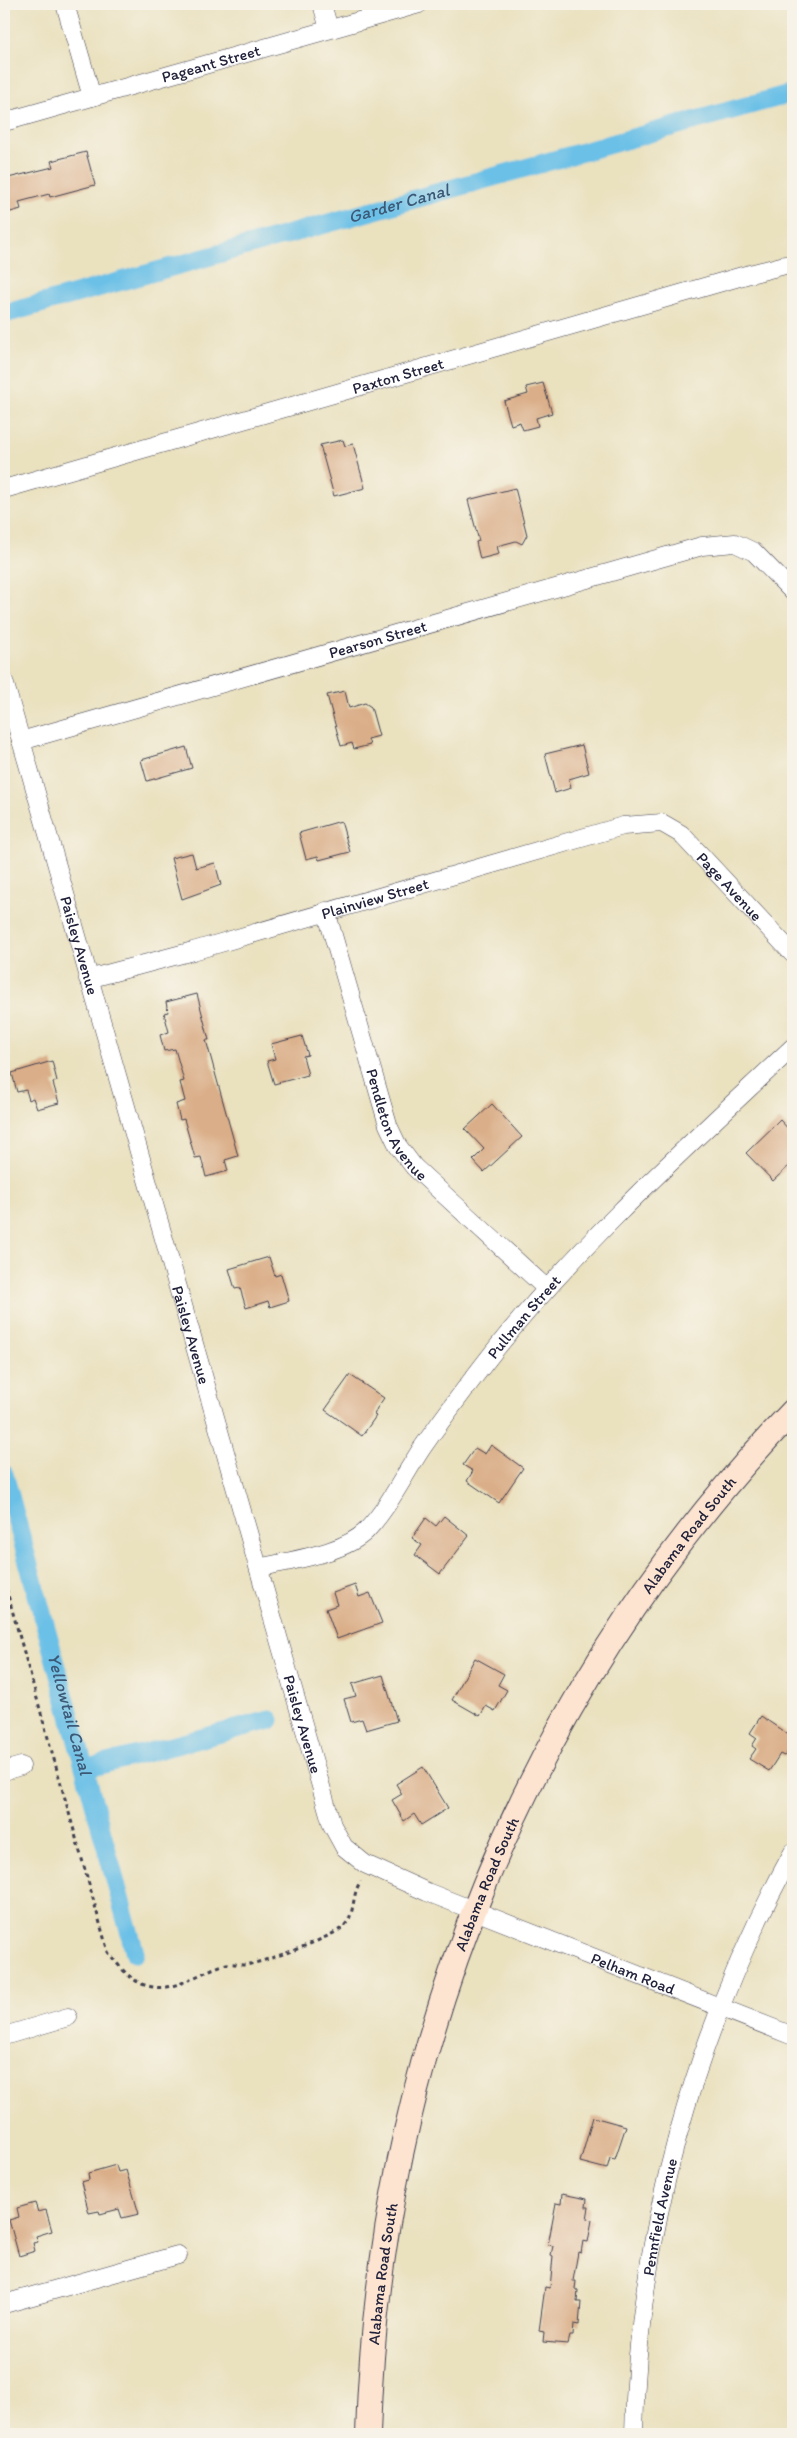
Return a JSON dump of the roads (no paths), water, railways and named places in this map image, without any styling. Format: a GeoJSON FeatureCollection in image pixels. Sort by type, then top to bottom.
{"type":"FeatureCollection","features":[{"type":"Feature","properties":{"kind":"street"},"geometry":{"type":"LineString","coordinates":[[65,4],[92,97]]}},
{"type":"Feature","properties":{"kind":"street"},"geometry":{"type":"LineString","coordinates":[[322,4],[329,29]]}},
{"type":"Feature","properties":{"kind":"street","name":"Pageant Street"},"geometry":{"type":"LineString","coordinates":[[4,122],[418,4]]}},
{"type":"Feature","properties":{"kind":"street","name":"Paxton Street"},"geometry":{"type":"LineString","coordinates":[[4,489],[746,275],[785,265],[793,265]]}},
{"type":"Feature","properties":{"kind":"street","name":"Pearson Street"},"geometry":{"type":"LineString","coordinates":[[21,741],[702,546],[735,543],[754,552],[793,592]]}},
{"type":"Feature","properties":{"kind":"street","name":"Paisley Avenue"},"geometry":{"type":"LineString","coordinates":[[4,681],[332,1826],[344,1847],[372,1867],[473,1910]]}},
{"type":"Feature","properties":{"kind":"street","name":"Plainview Street"},"geometry":{"type":"LineString","coordinates":[[88,979],[623,826],[662,824]]}},
{"type":"Feature","properties":{"kind":"street","name":"Page Avenue"},"geometry":{"type":"LineString","coordinates":[[662,824],[682,834],[793,954]]}},
{"type":"Feature","properties":{"kind":"street","name":"Pendleton Avenue"},"geometry":{"type":"LineString","coordinates":[[326,911],[388,1125],[398,1146],[414,1168],[547,1288]]}},
{"type":"Feature","properties":{"kind":"street","name":"Pullman Street"},"geometry":{"type":"LineString","coordinates":[[259,1568],[349,1543],[366,1531],[423,1448],[495,1350],[547,1288],[627,1205],[793,1047]]}},
{"type":"Feature","properties":{"kind":"street","name":"Alabama Road South"},"geometry":{"type":"LineString","coordinates":[[368,2434],[377,2297],[391,2200],[423,2062],[444,1991],[473,1910],[538,1767],[615,1634],[671,1555],[723,1488],[793,1411]]}},
{"type":"Feature","properties":{"kind":"street"},"geometry":{"type":"LineString","coordinates":[[4,1771],[21,1766]]}},
{"type":"Feature","properties":{"kind":"street","name":"Pennfield Avenue"},"geometry":{"type":"LineString","coordinates":[[634,2434],[640,2345],[657,2223],[672,2157],[719,2007],[768,1898],[793,1852]]}},
{"type":"Feature","properties":{"kind":"street","name":"Pelham Road"},"geometry":{"type":"LineString","coordinates":[[473,1910],[793,2036]]}},
{"type":"Feature","properties":{"kind":"street"},"geometry":{"type":"LineString","coordinates":[[4,2036],[68,2017]]}},
{"type":"Feature","properties":{"kind":"street"},"geometry":{"type":"LineString","coordinates":[[4,2304],[178,2255]]}},
{"type":"Feature","properties":{"kind":"waterway","name":"Garder Canal"},"geometry":{"type":"LineString","coordinates":[[4,314],[793,93]]}},
{"type":"Feature","properties":{"kind":"waterway","name":"Yellowtail Canal"},"geometry":{"type":"LineString","coordinates":[[4,1474],[135,1953]]}},
{"type":"Feature","properties":{"kind":"waterway"},"geometry":{"type":"LineString","coordinates":[[85,1769],[270,1720]]}}]}
